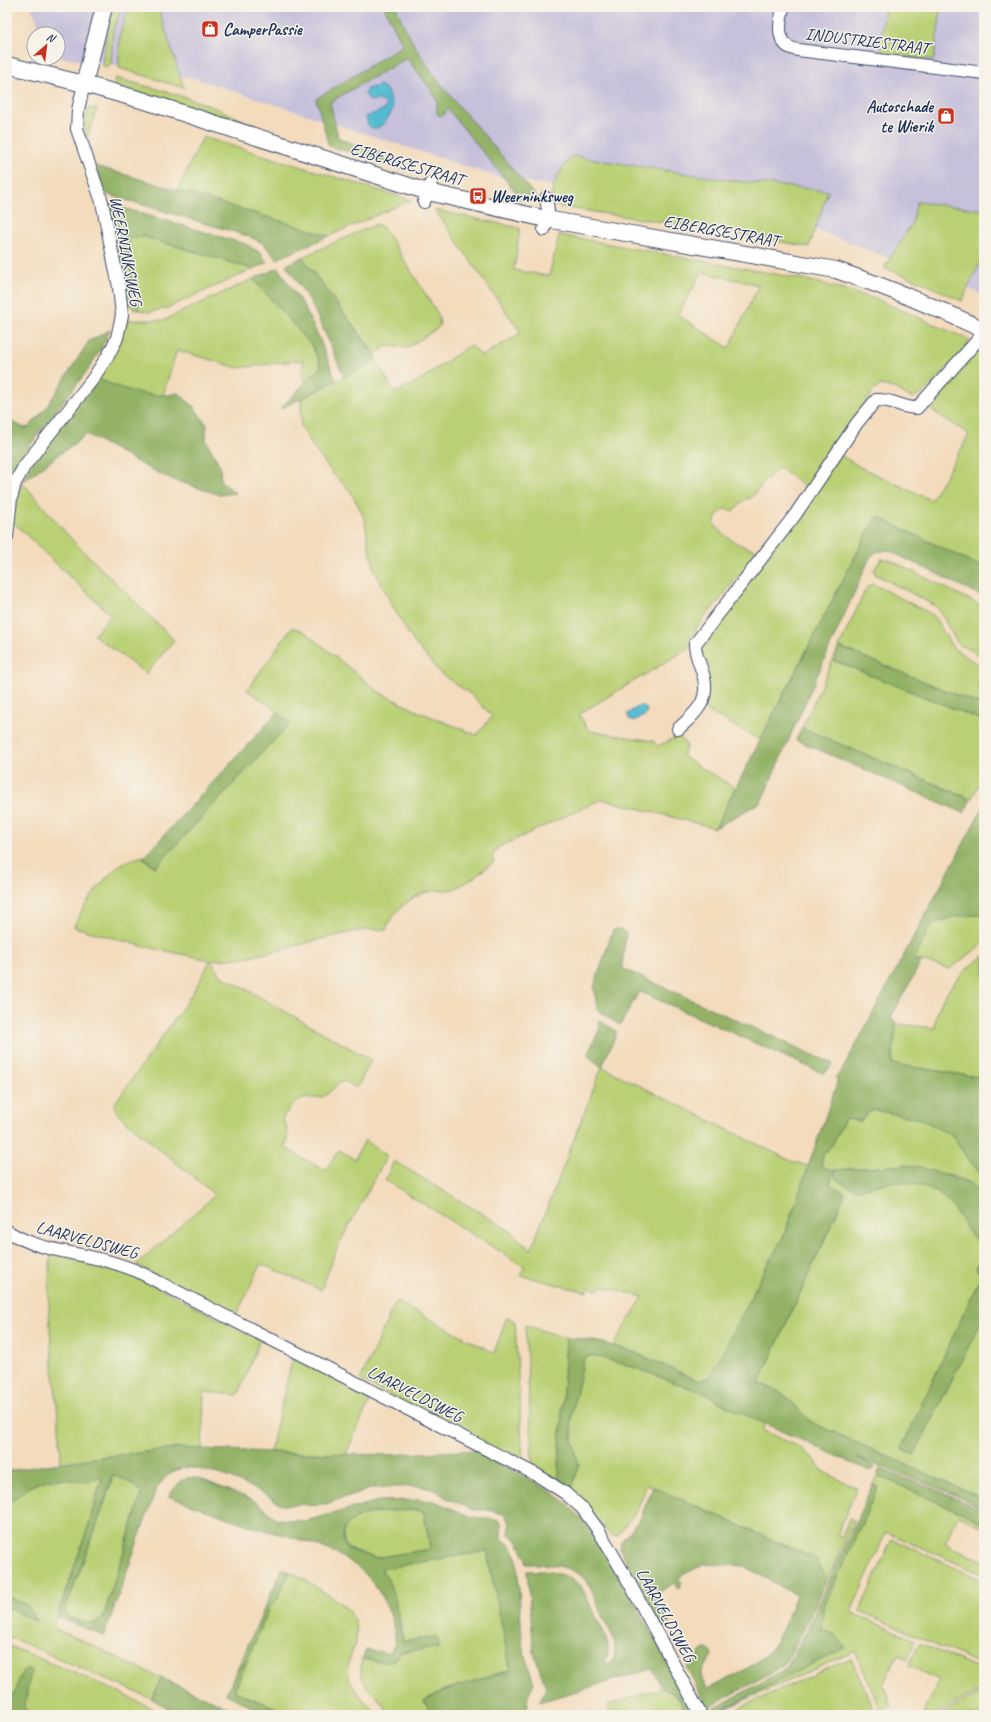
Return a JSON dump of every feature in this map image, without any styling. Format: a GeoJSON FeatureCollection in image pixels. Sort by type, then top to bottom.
{"type":"FeatureCollection","features":[{"type":"Feature","properties":{"kind":"main road"},"geometry":{"type":"LineString","coordinates":[[84,84],[104,7]]}},
{"type":"Feature","properties":{"kind":"main road","name":"EIBERGSESTRAAT"},"geometry":{"type":"LineString","coordinates":[[7,66],[84,84],[145,101],[428,192],[545,225],[836,270],[930,304],[984,330]]}},
{"type":"Feature","properties":{"kind":"street","name":"INDUSTRIESTRAAT"},"geometry":{"type":"LineString","coordinates":[[783,7],[780,30],[782,39],[786,46],[798,50],[984,73]]}},
{"type":"Feature","properties":{"kind":"street","name":"WEERNINKSWEG"},"geometry":{"type":"LineString","coordinates":[[7,537],[11,498],[15,483],[25,465],[92,380],[110,354],[117,338],[122,315],[120,287],[102,202],[77,129],[78,110],[84,84]]}},
{"type":"Feature","properties":{"kind":"street"},"geometry":{"type":"LineString","coordinates":[[545,225],[548,210],[546,198]]}},
{"type":"Feature","properties":{"kind":"street"},"geometry":{"type":"LineString","coordinates":[[678,729],[693,716],[702,703],[706,689],[703,672],[695,653],[695,644],[795,515],[857,423],[876,400],[887,399],[911,408],[917,408],[984,333]]}},
{"type":"Feature","properties":{"kind":"street","name":"LAARVELDSWEG"},"geometry":{"type":"LineString","coordinates":[[7,1231],[34,1244],[99,1259],[137,1271],[537,1475],[565,1493],[582,1508],[603,1538],[630,1584],[701,1715]]}},
{"type":"Feature","properties":{"kind":"shaded area"},"geometry":{"type":"Polygon","coordinates":[[[31,7],[984,7],[984,295],[817,230],[498,177],[194,78],[66,58],[66,26],[39,26],[31,7]]]}},
{"type":"Feature","properties":{"kind":"green space"},"geometry":{"type":"Polygon","coordinates":[[[114,7],[122,7],[113,30],[111,65],[109,67],[102,66],[109,19],[114,7]]]}},
{"type":"Feature","properties":{"kind":"green space"},"geometry":{"type":"Polygon","coordinates":[[[130,7],[158,7],[184,88],[119,68],[119,44],[121,30],[130,7]]]}},
{"type":"Feature","properties":{"kind":"green space"},"geometry":{"type":"Polygon","coordinates":[[[384,7],[396,7],[412,41],[443,87],[540,203],[516,198],[517,194],[451,113],[447,109],[444,115],[440,116],[437,114],[437,100],[407,58],[330,102],[338,137],[345,141],[397,159],[404,163],[406,170],[329,146],[316,99],[403,45],[384,7]]]}},
{"type":"Feature","properties":{"kind":"green space"},"geometry":{"type":"Polygon","coordinates":[[[885,7],[941,7],[934,60],[881,54],[885,7]]]}},
{"type":"Feature","properties":{"kind":"green space"},"geometry":{"type":"Polygon","coordinates":[[[115,78],[206,104],[224,111],[257,129],[115,86],[115,78]]]}},
{"type":"Feature","properties":{"kind":"green space"},"geometry":{"type":"Polygon","coordinates":[[[89,108],[97,109],[86,141],[84,126],[89,108]]]}},
{"type":"Feature","properties":{"kind":"green space"},"geometry":{"type":"Polygon","coordinates":[[[203,137],[411,200],[329,236],[177,191],[203,137]]]}},
{"type":"Feature","properties":{"kind":"green space"},"geometry":{"type":"Polygon","coordinates":[[[572,156],[728,180],[828,191],[809,247],[736,233],[554,206],[552,193],[556,180],[572,156]]]}},
{"type":"Feature","properties":{"kind":"green space"},"geometry":{"type":"Polygon","coordinates":[[[96,166],[329,236],[277,259],[263,243],[248,236],[103,193],[96,166]]]}},
{"type":"Feature","properties":{"kind":"green space"},"geometry":{"type":"Polygon","coordinates":[[[917,202],[984,210],[984,254],[962,301],[919,281],[884,268],[912,223],[917,202]]]}},
{"type":"Feature","properties":{"kind":"green space"},"geometry":{"type":"Polygon","coordinates":[[[106,203],[245,244],[261,253],[267,263],[253,269],[145,237],[132,238],[128,245],[139,310],[134,309],[129,305],[106,203]]]}},
{"type":"Feature","properties":{"kind":"green space"},"geometry":{"type":"Polygon","coordinates":[[[435,210],[520,228],[514,270],[549,276],[559,235],[808,280],[876,299],[970,340],[962,353],[923,393],[912,398],[894,388],[880,385],[871,394],[807,488],[778,467],[750,499],[746,498],[734,511],[725,509],[717,515],[714,524],[723,534],[740,545],[760,550],[698,626],[689,642],[691,647],[579,714],[589,731],[653,741],[658,746],[679,736],[687,746],[682,756],[735,788],[715,828],[602,799],[497,848],[492,857],[494,862],[459,887],[450,890],[431,891],[410,900],[393,916],[386,930],[371,929],[356,931],[254,956],[211,960],[219,974],[371,1060],[357,1088],[344,1081],[322,1097],[300,1100],[287,1112],[282,1119],[286,1126],[287,1133],[285,1148],[325,1171],[339,1150],[355,1159],[365,1140],[387,1156],[337,1248],[321,1290],[261,1264],[236,1316],[136,1265],[215,1195],[121,1117],[115,1109],[115,1103],[186,1003],[202,977],[210,960],[142,946],[74,927],[82,911],[95,892],[117,867],[125,862],[144,856],[143,858],[154,867],[290,723],[273,708],[247,690],[292,627],[305,632],[379,692],[419,712],[477,735],[492,716],[472,695],[441,674],[413,641],[394,609],[375,571],[368,543],[365,520],[358,505],[350,491],[333,474],[313,447],[301,426],[301,399],[376,360],[395,393],[420,380],[470,345],[482,356],[521,333],[435,210]],[[702,272],[678,315],[729,348],[759,285],[702,272]]]}},
{"type":"Feature","properties":{"kind":"green space"},"geometry":{"type":"Polygon","coordinates":[[[377,224],[384,228],[438,314],[440,325],[438,328],[407,348],[387,346],[375,354],[302,257],[377,224]]]}},
{"type":"Feature","properties":{"kind":"green space"},"geometry":{"type":"Polygon","coordinates":[[[145,237],[253,269],[165,309],[149,312],[139,310],[128,245],[132,238],[145,237]]]}},
{"type":"Feature","properties":{"kind":"green space"},"geometry":{"type":"Polygon","coordinates":[[[302,257],[378,357],[376,360],[344,377],[310,301],[286,265],[302,257]]]}},
{"type":"Feature","properties":{"kind":"green space"},"geometry":{"type":"Polygon","coordinates":[[[278,268],[303,305],[320,340],[336,381],[280,409],[321,366],[313,347],[253,279],[278,268]]]}},
{"type":"Feature","properties":{"kind":"green space"},"geometry":{"type":"Polygon","coordinates":[[[253,279],[313,347],[321,366],[306,382],[302,375],[303,360],[238,368],[177,350],[163,395],[147,395],[138,393],[95,378],[129,320],[164,320],[253,279]]]}},
{"type":"Feature","properties":{"kind":"green space"},"geometry":{"type":"Polygon","coordinates":[[[110,330],[86,371],[28,448],[16,469],[7,491],[7,420],[25,428],[29,427],[46,408],[89,341],[110,330]]]}},
{"type":"Feature","properties":{"kind":"green space"},"geometry":{"type":"Polygon","coordinates":[[[984,345],[984,568],[876,516],[760,740],[702,708],[700,639],[840,455],[860,467],[931,500],[969,434],[925,406],[935,393],[984,345]]]}},
{"type":"Feature","properties":{"kind":"green space"},"geometry":{"type":"Polygon","coordinates":[[[95,378],[125,389],[146,394],[167,395],[178,393],[193,406],[207,425],[206,440],[220,466],[221,482],[236,493],[220,495],[174,480],[148,468],[87,434],[22,482],[34,460],[95,378]]]}},
{"type":"Feature","properties":{"kind":"green space"},"geometry":{"type":"Polygon","coordinates":[[[22,482],[73,541],[174,640],[146,674],[94,635],[111,615],[12,521],[22,482]]]}},
{"type":"Feature","properties":{"kind":"green space"},"geometry":{"type":"Polygon","coordinates":[[[876,516],[984,568],[984,597],[888,550],[876,552],[870,557],[761,802],[715,828],[876,516]]]}},
{"type":"Feature","properties":{"kind":"green space"},"geometry":{"type":"Polygon","coordinates":[[[881,559],[890,560],[984,607],[984,657],[958,644],[939,610],[934,605],[875,574],[874,570],[881,559]]]}},
{"type":"Feature","properties":{"kind":"green space"},"geometry":{"type":"Polygon","coordinates":[[[873,584],[933,615],[953,648],[981,666],[978,688],[984,693],[984,706],[839,647],[865,591],[868,586],[873,584]]]}},
{"type":"Feature","properties":{"kind":"green space"},"geometry":{"type":"Polygon","coordinates":[[[839,647],[984,706],[984,721],[833,660],[839,647]]]}},
{"type":"Feature","properties":{"kind":"green space"},"geometry":{"type":"Polygon","coordinates":[[[833,660],[984,721],[984,775],[971,799],[802,728],[833,660]]]}},
{"type":"Feature","properties":{"kind":"green space"},"geometry":{"type":"Polygon","coordinates":[[[278,712],[290,723],[156,867],[143,858],[278,712]]]}},
{"type":"Feature","properties":{"kind":"green space"},"geometry":{"type":"Polygon","coordinates":[[[802,728],[971,799],[964,813],[796,740],[802,728]]]}},
{"type":"Feature","properties":{"kind":"green space"},"geometry":{"type":"Polygon","coordinates":[[[983,807],[984,861],[980,872],[984,875],[984,915],[957,916],[932,924],[913,959],[921,962],[891,1017],[896,1024],[892,1064],[984,1078],[984,1177],[966,1157],[954,1137],[921,1119],[875,1110],[868,1112],[861,1121],[845,1119],[832,1145],[823,1155],[821,1167],[835,1170],[906,1165],[920,1167],[972,1184],[984,1195],[984,1246],[969,1232],[947,1201],[939,1194],[928,1188],[915,1184],[896,1182],[856,1189],[847,1186],[836,1179],[834,1170],[830,1185],[845,1192],[845,1194],[759,1383],[784,1394],[810,1421],[819,1426],[984,1499],[984,1509],[951,1493],[858,1458],[875,1467],[870,1471],[728,1407],[699,1390],[686,1387],[639,1369],[593,1355],[584,1358],[571,1417],[573,1442],[579,1466],[570,1494],[558,1485],[566,1338],[601,1342],[617,1347],[650,1359],[699,1381],[711,1375],[766,1267],[785,1234],[837,1083],[836,1077],[843,1069],[983,807]]]}},
{"type":"Feature","properties":{"kind":"green space"},"geometry":{"type":"Polygon","coordinates":[[[984,915],[984,941],[979,947],[950,969],[913,959],[932,924],[957,916],[984,915]]]}},
{"type":"Feature","properties":{"kind":"green space"},"geometry":{"type":"Polygon","coordinates":[[[620,929],[626,933],[622,966],[624,969],[833,1064],[824,1074],[641,992],[639,992],[620,1025],[597,1010],[594,987],[613,930],[620,929]]]}},
{"type":"Feature","properties":{"kind":"green space"},"geometry":{"type":"Polygon","coordinates":[[[984,956],[984,1078],[892,1064],[896,1024],[935,1028],[936,1017],[944,996],[958,978],[975,962],[984,956]]]}},
{"type":"Feature","properties":{"kind":"green space"},"geometry":{"type":"Polygon","coordinates":[[[599,1020],[617,1032],[602,1067],[587,1055],[600,1028],[599,1020]]]}},
{"type":"Feature","properties":{"kind":"green space"},"geometry":{"type":"Polygon","coordinates":[[[602,1067],[791,1161],[809,1166],[781,1242],[766,1267],[718,1364],[710,1375],[699,1381],[629,1350],[613,1346],[643,1297],[602,1286],[598,1290],[589,1287],[586,1292],[520,1275],[525,1267],[385,1180],[394,1161],[509,1230],[531,1250],[602,1067]]]}},
{"type":"Feature","properties":{"kind":"green space"},"geometry":{"type":"Polygon","coordinates":[[[875,1110],[921,1119],[954,1137],[966,1157],[984,1177],[984,1195],[972,1184],[956,1177],[906,1165],[835,1170],[836,1179],[847,1186],[856,1189],[896,1182],[915,1184],[928,1188],[948,1201],[970,1233],[984,1246],[984,1253],[976,1268],[982,1274],[902,1447],[902,1450],[914,1455],[984,1316],[984,1499],[819,1426],[810,1421],[784,1394],[759,1383],[837,1213],[845,1192],[829,1185],[821,1167],[823,1155],[832,1145],[845,1119],[861,1121],[868,1112],[875,1110]]]}},
{"type":"Feature","properties":{"kind":"green space"},"geometry":{"type":"Polygon","coordinates":[[[51,1253],[136,1276],[260,1340],[238,1395],[204,1392],[202,1449],[180,1448],[61,1463],[50,1332],[49,1279],[51,1253]]]}},
{"type":"Feature","properties":{"kind":"green space"},"geometry":{"type":"Polygon","coordinates":[[[982,1256],[984,1258],[984,1316],[914,1455],[902,1450],[902,1447],[982,1274],[975,1268],[982,1256]]]}},
{"type":"Feature","properties":{"kind":"green space"},"geometry":{"type":"Polygon","coordinates":[[[396,1301],[494,1353],[507,1317],[515,1321],[523,1465],[360,1380],[396,1301]]]}},
{"type":"Feature","properties":{"kind":"green space"},"geometry":{"type":"Polygon","coordinates":[[[525,1325],[566,1338],[558,1485],[533,1470],[525,1325]]]}},
{"type":"Feature","properties":{"kind":"green space"},"geometry":{"type":"Polygon","coordinates":[[[593,1355],[639,1369],[686,1387],[699,1390],[728,1407],[764,1423],[763,1431],[800,1447],[814,1459],[822,1471],[857,1488],[837,1535],[842,1537],[849,1519],[854,1520],[827,1580],[816,1559],[647,1484],[637,1511],[617,1536],[610,1535],[588,1509],[570,1494],[579,1466],[573,1442],[571,1417],[584,1358],[593,1355]]]}},
{"type":"Feature","properties":{"kind":"green space"},"geometry":{"type":"Polygon","coordinates":[[[293,1357],[372,1396],[346,1454],[270,1452],[293,1357]]]}},
{"type":"Feature","properties":{"kind":"green space"},"geometry":{"type":"Polygon","coordinates":[[[180,1448],[293,1453],[389,1455],[476,1450],[549,1490],[564,1501],[591,1530],[611,1560],[698,1715],[686,1715],[679,1697],[662,1688],[652,1669],[539,1702],[546,1688],[534,1653],[527,1571],[545,1571],[559,1574],[569,1577],[581,1586],[608,1641],[608,1654],[604,1664],[606,1665],[613,1662],[615,1648],[613,1638],[590,1586],[581,1576],[567,1568],[543,1564],[527,1564],[525,1556],[517,1540],[509,1534],[510,1523],[504,1514],[488,1510],[474,1510],[447,1498],[435,1490],[419,1486],[373,1488],[325,1504],[282,1505],[262,1492],[226,1476],[189,1467],[176,1470],[166,1477],[157,1487],[104,1636],[57,1617],[88,1527],[102,1478],[88,1481],[59,1479],[41,1482],[22,1492],[7,1507],[7,1471],[93,1458],[180,1448]],[[112,1476],[102,1510],[65,1611],[68,1617],[91,1623],[99,1621],[103,1618],[142,1493],[128,1482],[112,1476]]]}},
{"type":"Feature","properties":{"kind":"green space"},"geometry":{"type":"Polygon","coordinates":[[[880,1469],[947,1494],[984,1511],[984,1523],[877,1475],[880,1469]]]}},
{"type":"Feature","properties":{"kind":"green space"},"geometry":{"type":"Polygon","coordinates":[[[877,1475],[984,1523],[984,1527],[958,1516],[945,1544],[984,1561],[984,1575],[886,1532],[851,1612],[915,1640],[908,1659],[898,1655],[883,1685],[892,1706],[881,1710],[855,1651],[723,1710],[845,1647],[835,1635],[821,1629],[823,1608],[877,1490],[877,1486],[872,1486],[877,1475]]]}},
{"type":"Feature","properties":{"kind":"green space"},"geometry":{"type":"Polygon","coordinates":[[[113,1476],[132,1484],[142,1493],[103,1618],[99,1621],[91,1623],[68,1617],[65,1611],[113,1476]]]}},
{"type":"Feature","properties":{"kind":"green space"},"geometry":{"type":"Polygon","coordinates":[[[102,1478],[88,1527],[53,1628],[161,1678],[152,1699],[7,1636],[7,1608],[36,1620],[27,1605],[7,1597],[7,1507],[22,1492],[41,1482],[55,1479],[89,1481],[102,1478]]]}},
{"type":"Feature","properties":{"kind":"green space"},"geometry":{"type":"Polygon","coordinates":[[[188,1478],[198,1478],[255,1501],[277,1519],[306,1521],[378,1501],[419,1500],[434,1501],[472,1517],[500,1521],[502,1526],[501,1538],[511,1546],[517,1559],[522,1639],[525,1656],[534,1683],[528,1696],[526,1715],[432,1715],[424,1701],[434,1695],[454,1687],[509,1671],[510,1668],[487,1551],[381,1569],[388,1580],[395,1599],[403,1641],[437,1637],[438,1648],[401,1652],[396,1659],[390,1662],[362,1659],[366,1650],[387,1653],[391,1650],[395,1643],[395,1636],[392,1618],[384,1601],[373,1583],[359,1569],[343,1557],[326,1549],[248,1525],[168,1496],[181,1481],[188,1478]],[[419,1510],[381,1512],[367,1514],[355,1519],[346,1526],[343,1536],[347,1549],[375,1558],[430,1549],[424,1512],[419,1510]]]}},
{"type":"Feature","properties":{"kind":"green space"},"geometry":{"type":"Polygon","coordinates":[[[872,1486],[877,1486],[877,1490],[823,1608],[821,1629],[835,1635],[846,1647],[723,1709],[726,1715],[708,1715],[708,1712],[780,1672],[789,1663],[807,1630],[872,1486]]]}},
{"type":"Feature","properties":{"kind":"green space"},"geometry":{"type":"Polygon","coordinates":[[[653,1487],[816,1559],[827,1580],[806,1625],[786,1662],[774,1671],[706,1709],[703,1699],[687,1668],[689,1662],[705,1649],[709,1650],[712,1655],[701,1674],[702,1680],[708,1689],[749,1667],[763,1657],[773,1646],[796,1595],[744,1566],[705,1564],[680,1576],[679,1579],[682,1582],[678,1589],[674,1583],[655,1595],[670,1622],[662,1628],[620,1550],[621,1542],[640,1519],[653,1487]]]}},
{"type":"Feature","properties":{"kind":"green space"},"geometry":{"type":"Polygon","coordinates":[[[419,1510],[424,1512],[431,1549],[375,1558],[347,1548],[343,1535],[346,1525],[355,1519],[367,1514],[381,1512],[419,1510]]]}},
{"type":"Feature","properties":{"kind":"green space"},"geometry":{"type":"Polygon","coordinates":[[[892,1539],[984,1581],[984,1651],[978,1663],[860,1611],[892,1539]]]}},
{"type":"Feature","properties":{"kind":"green space"},"geometry":{"type":"Polygon","coordinates":[[[487,1551],[510,1668],[509,1670],[439,1692],[424,1701],[432,1715],[389,1715],[386,1708],[370,1690],[362,1677],[362,1659],[384,1662],[393,1660],[401,1652],[438,1648],[437,1637],[403,1641],[400,1621],[388,1580],[380,1569],[487,1551]]]}},
{"type":"Feature","properties":{"kind":"green space"},"geometry":{"type":"Polygon","coordinates":[[[282,1569],[290,1572],[276,1601],[270,1607],[234,1691],[293,1715],[268,1715],[226,1694],[282,1569]]]}},
{"type":"Feature","properties":{"kind":"green space"},"geometry":{"type":"Polygon","coordinates":[[[290,1572],[341,1603],[352,1614],[355,1621],[356,1640],[348,1666],[349,1675],[353,1687],[377,1715],[293,1715],[234,1691],[270,1607],[276,1601],[290,1572]]]}},
{"type":"Feature","properties":{"kind":"green space"},"geometry":{"type":"Polygon","coordinates":[[[7,1597],[27,1605],[37,1621],[7,1608],[7,1597]]]}},
{"type":"Feature","properties":{"kind":"green space"},"geometry":{"type":"Polygon","coordinates":[[[921,1644],[983,1670],[984,1668],[984,1688],[934,1715],[923,1715],[939,1680],[909,1666],[918,1645],[921,1644]]]}},
{"type":"Feature","properties":{"kind":"green space"},"geometry":{"type":"Polygon","coordinates":[[[7,1645],[101,1684],[166,1715],[32,1715],[25,1707],[27,1686],[22,1673],[18,1688],[7,1700],[7,1645]]]}},
{"type":"Feature","properties":{"kind":"green space"},"geometry":{"type":"Polygon","coordinates":[[[851,1658],[876,1715],[733,1715],[732,1711],[851,1658]]]}},
{"type":"Feature","properties":{"kind":"green space"},"geometry":{"type":"Polygon","coordinates":[[[25,1669],[29,1669],[31,1672],[25,1708],[32,1715],[7,1715],[7,1700],[14,1693],[20,1676],[25,1669]]]}},
{"type":"Feature","properties":{"kind":"green space"},"geometry":{"type":"Polygon","coordinates":[[[161,1678],[245,1715],[180,1715],[152,1699],[161,1678]]]}},
{"type":"Feature","properties":{"kind":"green space"},"geometry":{"type":"Polygon","coordinates":[[[662,1688],[678,1697],[686,1715],[610,1715],[608,1705],[662,1688]]]}},
{"type":"Feature","properties":{"kind":"green space"},"geometry":{"type":"Polygon","coordinates":[[[984,1690],[984,1715],[940,1715],[984,1690]]]}},
{"type":"Feature","properties":{"kind":"water"},"geometry":{"type":"Polygon","coordinates":[[[381,85],[387,91],[393,108],[388,118],[379,127],[372,129],[368,125],[366,117],[385,109],[386,104],[380,100],[370,101],[365,94],[367,89],[381,85]]]}},
{"type":"Feature","properties":{"kind":"water"},"geometry":{"type":"Polygon","coordinates":[[[641,705],[647,709],[646,715],[634,721],[630,720],[627,714],[641,705]]]}},
{"type":"Feature","properties":{"kind":"place","name":"CamperPassie"},"geometry":{"type":"Point","coordinates":[210,29]}},
{"type":"Feature","properties":{"kind":"place","name":"Autoschade te Wierik"},"geometry":{"type":"Point","coordinates":[946,116]}},
{"type":"Feature","properties":{"kind":"place","name":"Weerninksweg"},"geometry":{"type":"Point","coordinates":[478,196]}}]}
